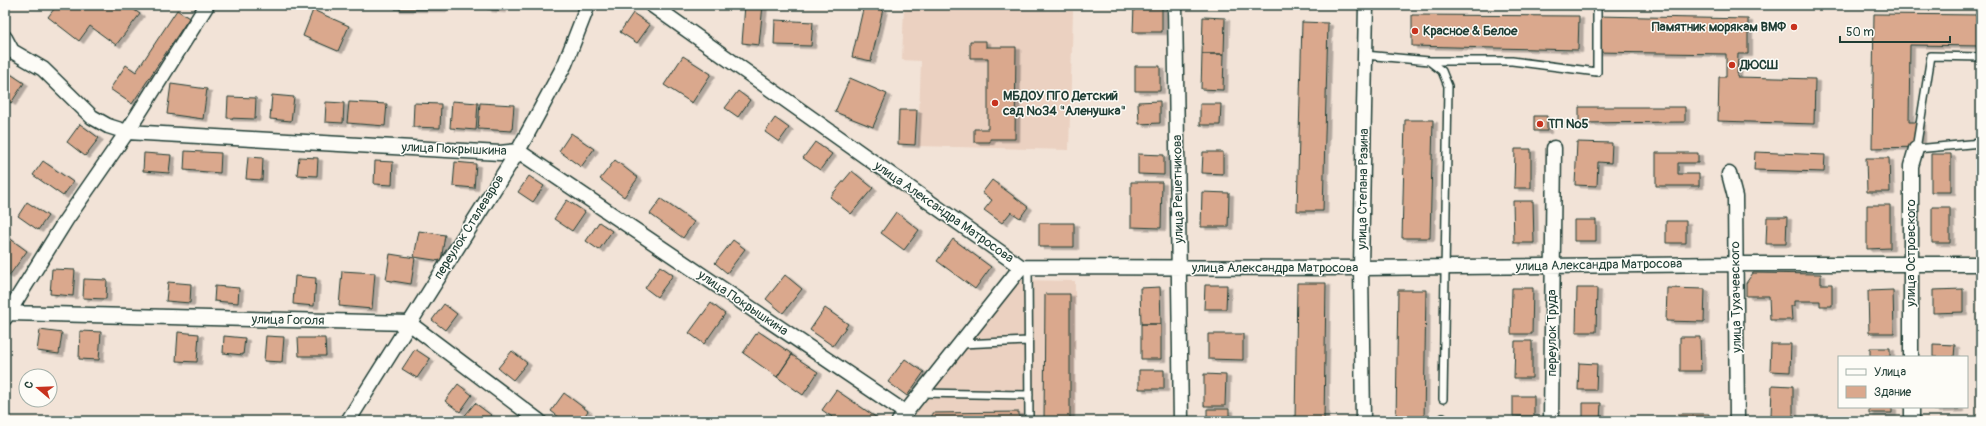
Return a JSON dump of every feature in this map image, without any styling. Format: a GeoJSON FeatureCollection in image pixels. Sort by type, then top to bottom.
{"type":"FeatureCollection","features":[{"type":"Feature","properties":{"kind":"street"},"geometry":{"type":"LineString","coordinates":[[6,314],[66,220],[127,132],[207,5]]}},
{"type":"Feature","properties":{"kind":"street","name":"переулок Сталеваров"},"geometry":{"type":"LineString","coordinates":[[348,421],[518,151],[565,64],[588,5]]}},
{"type":"Feature","properties":{"kind":"street","name":"улица Александра Матросова"},"geometry":{"type":"LineString","coordinates":[[652,5],[1025,267],[1361,268],[1552,265],[1981,264]]}},
{"type":"Feature","properties":{"kind":"street","name":"улица Решетникова"},"geometry":{"type":"LineString","coordinates":[[1175,5],[1181,421]]}},
{"type":"Feature","properties":{"kind":"street","name":"улица Степана Разина"},"geometry":{"type":"LineString","coordinates":[[1363,421],[1361,268],[1366,5]]}},
{"type":"Feature","properties":{"kind":"street","name":"улица Покрышкина"},"geometry":{"type":"LineString","coordinates":[[5,38],[12,51],[43,69],[92,117],[108,126],[127,132],[500,153],[518,151],[902,417]]}},
{"type":"Feature","properties":{"kind":"street","name":"переулок Труда"},"geometry":{"type":"LineString","coordinates":[[1551,421],[1554,148]]}},
{"type":"Feature","properties":{"kind":"street","name":"улица Островского"},"geometry":{"type":"LineString","coordinates":[[1912,356],[1911,166],[1916,149]]}},
{"type":"Feature","properties":{"kind":"street","name":"улица Тухачевского"},"geometry":{"type":"LineString","coordinates":[[1729,174],[1735,197],[1737,421]]}},
{"type":"Feature","properties":{"kind":"street"},"geometry":{"type":"LineString","coordinates":[[902,417],[960,344],[1025,267]]}},
{"type":"Feature","properties":{"kind":"street","name":"улица Гоголя"},"geometry":{"type":"LineString","coordinates":[[6,314],[409,323]]}},
{"type":"Feature","properties":{"kind":"street"},"geometry":{"type":"LineString","coordinates":[[409,323],[538,421]]}},
{"type":"Feature","properties":{"kind":"street"},"geometry":{"type":"LineString","coordinates":[[1912,408],[1912,421]]}},
{"type":"Feature","properties":{"kind":"lane"},"geometry":{"type":"LineString","coordinates":[[1366,55],[1429,61],[1512,61],[1597,72],[1597,5]]}},
{"type":"Feature","properties":{"kind":"lane"},"geometry":{"type":"LineString","coordinates":[[1981,57],[1931,56],[1916,149],[1981,143]]}},
{"type":"Feature","properties":{"kind":"lane"},"geometry":{"type":"LineString","coordinates":[[1429,61],[1442,71],[1448,86],[1443,399]]}},
{"type":"Feature","properties":{"kind":"lane"},"geometry":{"type":"LineString","coordinates":[[1025,267],[1029,421]]}},
{"type":"Feature","properties":{"kind":"lane"},"geometry":{"type":"LineString","coordinates":[[960,344],[1028,341]]}},
{"type":"Feature","properties":{"kind":"lane"},"geometry":{"type":"LineString","coordinates":[[921,394],[1029,394]]}},
{"type":"Feature","properties":{"kind":"shaded area","name":"МБДОУ ПГО Детский сад №34 \"Аленушка\""},"geometry":{"type":"Polygon","coordinates":[[[904,6],[1073,11],[1069,150],[918,146],[921,61],[902,60],[904,6]]]}},
{"type":"Feature","properties":{"kind":"shaded area"},"geometry":{"type":"Polygon","coordinates":[[[1018,280],[1075,281],[1075,421],[906,421],[1018,280]]]}},
{"type":"Feature","properties":{"kind":"building"},"geometry":{"type":"Polygon","coordinates":[[[57,5],[127,5],[140,14],[116,45],[90,26],[79,41],[48,17],[57,5]]]}},
{"type":"Feature","properties":{"kind":"building"},"geometry":{"type":"Polygon","coordinates":[[[395,5],[443,5],[443,9],[395,9],[395,5]]]}},
{"type":"Feature","properties":{"kind":"building"},"geometry":{"type":"Polygon","coordinates":[[[487,5],[501,5],[501,10],[487,9],[487,5]]]}},
{"type":"Feature","properties":{"kind":"building"},"geometry":{"type":"Polygon","coordinates":[[[745,5],[763,5],[759,45],[742,43],[745,5]]]}},
{"type":"Feature","properties":{"kind":"building"},"geometry":{"type":"Polygon","coordinates":[[[864,5],[883,9],[871,61],[852,57],[864,5]]]}},
{"type":"Feature","properties":{"kind":"building"},"geometry":{"type":"Polygon","coordinates":[[[1134,5],[1162,5],[1162,32],[1133,32],[1134,5]]]}},
{"type":"Feature","properties":{"kind":"building"},"geometry":{"type":"Polygon","coordinates":[[[177,10],[189,18],[132,104],[110,89],[126,65],[136,72],[177,10]]]}},
{"type":"Feature","properties":{"kind":"building"},"geometry":{"type":"Polygon","coordinates":[[[313,10],[349,26],[338,51],[303,36],[313,10]]]}},
{"type":"Feature","properties":{"kind":"building"},"geometry":{"type":"Polygon","coordinates":[[[633,13],[650,25],[637,43],[620,32],[633,13]]]}},
{"type":"Feature","properties":{"kind":"building"},"geometry":{"type":"Polygon","coordinates":[[[1874,14],[1981,15],[1981,46],[1910,45],[1909,122],[1921,122],[1921,147],[1872,148],[1874,14]]]}},
{"type":"Feature","properties":{"kind":"building"},"geometry":{"type":"Polygon","coordinates":[[[1412,15],[1579,16],[1578,50],[1412,46],[1412,15]]]}},
{"type":"Feature","properties":{"kind":"building","name":"ДЮСШ"},"geometry":{"type":"Polygon","coordinates":[[[1596,16],[1748,19],[1748,54],[1738,54],[1737,77],[1815,79],[1814,124],[1718,121],[1719,77],[1726,77],[1726,54],[1595,52],[1596,16]]]}},
{"type":"Feature","properties":{"kind":"building"},"geometry":{"type":"Polygon","coordinates":[[[1203,17],[1225,18],[1224,54],[1202,54],[1203,17]]]}},
{"type":"Feature","properties":{"kind":"building"},"geometry":{"type":"Polygon","coordinates":[[[775,20],[813,22],[811,46],[774,45],[775,20]]]}},
{"type":"Feature","properties":{"kind":"building"},"geometry":{"type":"Polygon","coordinates":[[[1302,22],[1328,23],[1323,211],[1297,211],[1302,22]]]}},
{"type":"Feature","properties":{"kind":"building"},"geometry":{"type":"Polygon","coordinates":[[[970,41],[986,41],[986,47],[1016,47],[1015,139],[990,139],[990,142],[974,142],[974,129],[988,129],[988,58],[970,58],[970,41]]]}},
{"type":"Feature","properties":{"kind":"building"},"geometry":{"type":"Polygon","coordinates":[[[1202,54],[1224,54],[1223,90],[1201,89],[1202,54]]]}},
{"type":"Feature","properties":{"kind":"building"},"geometry":{"type":"Polygon","coordinates":[[[683,56],[711,74],[692,103],[664,85],[683,56]]]}},
{"type":"Feature","properties":{"kind":"building"},"geometry":{"type":"Polygon","coordinates":[[[1135,66],[1160,66],[1160,91],[1135,91],[1135,66]]]}},
{"type":"Feature","properties":{"kind":"building"},"geometry":{"type":"Polygon","coordinates":[[[6,71],[24,83],[11,103],[5,99],[6,71]]]}},
{"type":"Feature","properties":{"kind":"building"},"geometry":{"type":"Polygon","coordinates":[[[850,78],[887,94],[873,127],[835,112],[850,78]]]}},
{"type":"Feature","properties":{"kind":"building"},"geometry":{"type":"Polygon","coordinates":[[[171,84],[207,89],[203,119],[167,114],[171,84]]]}},
{"type":"Feature","properties":{"kind":"building"},"geometry":{"type":"Polygon","coordinates":[[[738,91],[750,100],[738,117],[725,108],[738,91]]]}},
{"type":"Feature","properties":{"kind":"building"},"geometry":{"type":"Polygon","coordinates":[[[272,95],[294,97],[291,121],[270,119],[272,95]]]}},
{"type":"Feature","properties":{"kind":"building"},"geometry":{"type":"Polygon","coordinates":[[[228,97],[256,98],[255,119],[227,118],[228,97]]]}},
{"type":"Feature","properties":{"kind":"building"},"geometry":{"type":"Polygon","coordinates":[[[452,101],[478,103],[476,130],[450,128],[452,101]]]}},
{"type":"Feature","properties":{"kind":"building"},"geometry":{"type":"Polygon","coordinates":[[[1160,101],[1160,123],[1139,124],[1138,102],[1160,101]]]}},
{"type":"Feature","properties":{"kind":"building"},"geometry":{"type":"Polygon","coordinates":[[[326,102],[344,103],[343,123],[325,122],[326,102]]]}},
{"type":"Feature","properties":{"kind":"building"},"geometry":{"type":"Polygon","coordinates":[[[349,102],[387,104],[385,126],[347,123],[349,102]]]}},
{"type":"Feature","properties":{"kind":"building"},"geometry":{"type":"Polygon","coordinates":[[[414,103],[441,104],[440,128],[413,127],[414,103]]]}},
{"type":"Feature","properties":{"kind":"building"},"geometry":{"type":"Polygon","coordinates":[[[480,103],[514,105],[512,131],[478,129],[480,103]]]}},
{"type":"Feature","properties":{"kind":"building"},"geometry":{"type":"Polygon","coordinates":[[[1200,104],[1221,104],[1220,125],[1200,125],[1200,104]]]}},
{"type":"Feature","properties":{"kind":"building"},"geometry":{"type":"Polygon","coordinates":[[[1579,107],[1685,107],[1685,122],[1579,123],[1579,107]]]}},
{"type":"Feature","properties":{"kind":"building"},"geometry":{"type":"Polygon","coordinates":[[[899,110],[917,110],[915,145],[898,144],[899,110]]]}},
{"type":"Feature","properties":{"kind":"building","name":"ТП №5"},"geometry":{"type":"Polygon","coordinates":[[[1534,116],[1547,116],[1547,131],[1534,131],[1534,116]]]}},
{"type":"Feature","properties":{"kind":"building"},"geometry":{"type":"Polygon","coordinates":[[[775,118],[789,128],[779,142],[765,132],[775,118]]]}},
{"type":"Feature","properties":{"kind":"building"},"geometry":{"type":"Polygon","coordinates":[[[1405,120],[1433,120],[1430,238],[1402,238],[1405,120]]]}},
{"type":"Feature","properties":{"kind":"building"},"geometry":{"type":"Polygon","coordinates":[[[80,124],[99,138],[85,156],[67,142],[80,124]]]}},
{"type":"Feature","properties":{"kind":"building"},"geometry":{"type":"Polygon","coordinates":[[[571,133],[594,149],[581,167],[559,151],[571,133]]]}},
{"type":"Feature","properties":{"kind":"building"},"geometry":{"type":"Polygon","coordinates":[[[815,142],[832,154],[820,170],[803,158],[815,142]]]}},
{"type":"Feature","properties":{"kind":"building"},"geometry":{"type":"Polygon","coordinates":[[[1577,142],[1612,143],[1611,163],[1598,162],[1597,186],[1575,185],[1577,142]]]}},
{"type":"Feature","properties":{"kind":"building"},"geometry":{"type":"Polygon","coordinates":[[[1515,149],[1531,149],[1531,188],[1514,188],[1515,149]]]}},
{"type":"Feature","properties":{"kind":"building"},"geometry":{"type":"Polygon","coordinates":[[[185,151],[221,153],[220,173],[184,170],[185,151]]]}},
{"type":"Feature","properties":{"kind":"building"},"geometry":{"type":"Polygon","coordinates":[[[1203,152],[1223,152],[1223,174],[1202,173],[1203,152]]]}},
{"type":"Feature","properties":{"kind":"building"},"geometry":{"type":"Polygon","coordinates":[[[1755,152],[1825,155],[1824,172],[1754,170],[1755,152]]]}},
{"type":"Feature","properties":{"kind":"building"},"geometry":{"type":"Polygon","coordinates":[[[144,153],[171,155],[169,173],[143,171],[144,153]]]}},
{"type":"Feature","properties":{"kind":"building"},"geometry":{"type":"Polygon","coordinates":[[[1656,153],[1698,153],[1698,163],[1678,163],[1678,174],[1699,174],[1699,186],[1656,186],[1656,153]]]}},
{"type":"Feature","properties":{"kind":"building"},"geometry":{"type":"Polygon","coordinates":[[[1138,154],[1164,155],[1164,175],[1138,174],[1138,154]]]}},
{"type":"Feature","properties":{"kind":"building"},"geometry":{"type":"Polygon","coordinates":[[[1931,154],[1951,154],[1951,192],[1931,192],[1931,154]]]}},
{"type":"Feature","properties":{"kind":"building"},"geometry":{"type":"Polygon","coordinates":[[[248,157],[263,158],[262,180],[246,179],[248,157]]]}},
{"type":"Feature","properties":{"kind":"building"},"geometry":{"type":"Polygon","coordinates":[[[299,157],[318,158],[317,176],[297,175],[299,157]]]}},
{"type":"Feature","properties":{"kind":"building"},"geometry":{"type":"Polygon","coordinates":[[[1866,158],[1889,158],[1890,192],[1867,192],[1866,158]]]}},
{"type":"Feature","properties":{"kind":"building"},"geometry":{"type":"Polygon","coordinates":[[[615,160],[638,178],[624,197],[600,179],[615,160]]]}},
{"type":"Feature","properties":{"kind":"building"},"geometry":{"type":"Polygon","coordinates":[[[43,161],[73,182],[63,196],[33,175],[43,161]]]}},
{"type":"Feature","properties":{"kind":"building"},"geometry":{"type":"Polygon","coordinates":[[[375,161],[393,162],[392,185],[374,184],[375,161]]]}},
{"type":"Feature","properties":{"kind":"building"},"geometry":{"type":"Polygon","coordinates":[[[455,162],[476,164],[474,188],[453,186],[455,162]]]}},
{"type":"Feature","properties":{"kind":"building"},"geometry":{"type":"Polygon","coordinates":[[[852,171],[873,188],[851,214],[830,197],[852,171]]]}},
{"type":"Feature","properties":{"kind":"building"},"geometry":{"type":"Polygon","coordinates":[[[529,176],[544,186],[533,202],[518,192],[529,176]]]}},
{"type":"Feature","properties":{"kind":"building"},"geometry":{"type":"Polygon","coordinates":[[[992,180],[1028,207],[1020,218],[1011,212],[1002,223],[984,210],[992,200],[982,193],[992,180]]]}},
{"type":"Feature","properties":{"kind":"building"},"geometry":{"type":"Polygon","coordinates":[[[1131,182],[1162,182],[1161,228],[1131,227],[1131,182]]]}},
{"type":"Feature","properties":{"kind":"building"},"geometry":{"type":"Polygon","coordinates":[[[1202,192],[1229,193],[1228,227],[1201,227],[1202,192]]]}},
{"type":"Feature","properties":{"kind":"building"},"geometry":{"type":"Polygon","coordinates":[[[661,199],[694,222],[683,238],[650,214],[661,199]]]}},
{"type":"Feature","properties":{"kind":"building"},"geometry":{"type":"Polygon","coordinates":[[[567,200],[585,212],[572,231],[554,219],[567,200]]]}},
{"type":"Feature","properties":{"kind":"building"},"geometry":{"type":"Polygon","coordinates":[[[1513,201],[1533,201],[1534,243],[1514,243],[1513,201]]]}},
{"type":"Feature","properties":{"kind":"building"},"geometry":{"type":"Polygon","coordinates":[[[27,202],[48,216],[38,230],[18,216],[27,202]]]}},
{"type":"Feature","properties":{"kind":"building"},"geometry":{"type":"Polygon","coordinates":[[[1867,205],[1890,205],[1890,248],[1867,249],[1867,205]]]}},
{"type":"Feature","properties":{"kind":"building"},"geometry":{"type":"Polygon","coordinates":[[[1932,207],[1950,207],[1950,243],[1932,243],[1932,207]]]}},
{"type":"Feature","properties":{"kind":"building"},"geometry":{"type":"Polygon","coordinates":[[[896,212],[919,230],[904,250],[881,233],[896,212]]]}},
{"type":"Feature","properties":{"kind":"building"},"geometry":{"type":"Polygon","coordinates":[[[1767,217],[1787,217],[1786,244],[1766,244],[1767,217]]]}},
{"type":"Feature","properties":{"kind":"building"},"geometry":{"type":"Polygon","coordinates":[[[1574,220],[1596,220],[1596,241],[1574,241],[1574,220]]]}},
{"type":"Feature","properties":{"kind":"building"},"geometry":{"type":"Polygon","coordinates":[[[1666,221],[1686,221],[1686,243],[1666,243],[1666,221]]]}},
{"type":"Feature","properties":{"kind":"building"},"geometry":{"type":"Polygon","coordinates":[[[599,222],[612,231],[599,250],[586,241],[599,222]]]}},
{"type":"Feature","properties":{"kind":"building"},"geometry":{"type":"Polygon","coordinates":[[[1039,223],[1074,223],[1074,247],[1039,247],[1039,223]]]}},
{"type":"Feature","properties":{"kind":"building"},"geometry":{"type":"Polygon","coordinates":[[[419,231],[445,235],[441,261],[414,257],[419,231]]]}},
{"type":"Feature","properties":{"kind":"building"},"geometry":{"type":"Polygon","coordinates":[[[5,235],[27,251],[9,276],[5,274],[5,235]]]}},
{"type":"Feature","properties":{"kind":"building"},"geometry":{"type":"Polygon","coordinates":[[[953,239],[991,267],[975,289],[937,261],[953,239]]]}},
{"type":"Feature","properties":{"kind":"building"},"geometry":{"type":"Polygon","coordinates":[[[733,240],[745,249],[727,273],[715,263],[733,240]]]}},
{"type":"Feature","properties":{"kind":"building"},"geometry":{"type":"Polygon","coordinates":[[[390,254],[415,258],[411,284],[386,280],[390,254]]]}},
{"type":"Feature","properties":{"kind":"building"},"geometry":{"type":"Polygon","coordinates":[[[660,266],[673,275],[657,297],[645,288],[660,266]]]}},
{"type":"Feature","properties":{"kind":"building"},"geometry":{"type":"Polygon","coordinates":[[[52,269],[75,270],[73,296],[50,294],[52,269]]]}},
{"type":"Feature","properties":{"kind":"building"},"geometry":{"type":"Polygon","coordinates":[[[342,271],[375,273],[372,309],[339,306],[342,271]]]}},
{"type":"Feature","properties":{"kind":"building"},"geometry":{"type":"Polygon","coordinates":[[[1753,273],[1821,274],[1821,284],[1832,284],[1832,306],[1820,306],[1820,301],[1794,301],[1794,306],[1791,306],[1792,320],[1770,320],[1769,296],[1746,296],[1746,283],[1753,273]]]}},
{"type":"Feature","properties":{"kind":"building"},"geometry":{"type":"Polygon","coordinates":[[[785,275],[802,289],[783,313],[766,299],[785,275]]]}},
{"type":"Feature","properties":{"kind":"building"},"geometry":{"type":"Polygon","coordinates":[[[295,276],[316,278],[314,306],[293,304],[295,276]]]}},
{"type":"Feature","properties":{"kind":"building"},"geometry":{"type":"Polygon","coordinates":[[[84,279],[107,280],[106,299],[83,298],[84,279]]]}},
{"type":"Feature","properties":{"kind":"building"},"geometry":{"type":"Polygon","coordinates":[[[168,282],[191,284],[190,303],[166,301],[168,282]]]}},
{"type":"Feature","properties":{"kind":"building"},"geometry":{"type":"Polygon","coordinates":[[[1297,283],[1326,283],[1324,421],[1295,421],[1297,283]]]}},
{"type":"Feature","properties":{"kind":"building"},"geometry":{"type":"Polygon","coordinates":[[[1205,285],[1227,285],[1226,309],[1204,309],[1205,285]]]}},
{"type":"Feature","properties":{"kind":"building"},"geometry":{"type":"Polygon","coordinates":[[[215,286],[239,288],[238,303],[214,301],[215,286]]]}},
{"type":"Feature","properties":{"kind":"building"},"geometry":{"type":"Polygon","coordinates":[[[1160,287],[1161,324],[1141,324],[1140,288],[1160,287]]]}},
{"type":"Feature","properties":{"kind":"building"},"geometry":{"type":"Polygon","coordinates":[[[1512,288],[1533,288],[1532,334],[1511,334],[1512,288]]]}},
{"type":"Feature","properties":{"kind":"building"},"geometry":{"type":"Polygon","coordinates":[[[1577,288],[1597,288],[1596,332],[1576,332],[1577,288]]]}},
{"type":"Feature","properties":{"kind":"building"},"geometry":{"type":"Polygon","coordinates":[[[1667,288],[1705,289],[1704,322],[1666,321],[1667,288]]]}},
{"type":"Feature","properties":{"kind":"building"},"geometry":{"type":"Polygon","coordinates":[[[1963,289],[1963,312],[1933,313],[1933,290],[1963,289]]]}},
{"type":"Feature","properties":{"kind":"building"},"geometry":{"type":"Polygon","coordinates":[[[1398,290],[1426,290],[1424,421],[1396,421],[1398,290]]]}},
{"type":"Feature","properties":{"kind":"building"},"geometry":{"type":"Polygon","coordinates":[[[1893,290],[1894,333],[1869,333],[1868,291],[1893,290]]]}},
{"type":"Feature","properties":{"kind":"building"},"geometry":{"type":"Polygon","coordinates":[[[1045,294],[1070,294],[1070,421],[1044,421],[1045,294]]]}},
{"type":"Feature","properties":{"kind":"building"},"geometry":{"type":"Polygon","coordinates":[[[711,303],[725,314],[704,344],[689,333],[711,303]]]}},
{"type":"Feature","properties":{"kind":"building"},"geometry":{"type":"Polygon","coordinates":[[[444,304],[457,314],[445,330],[432,320],[444,304]]]}},
{"type":"Feature","properties":{"kind":"building"},"geometry":{"type":"Polygon","coordinates":[[[825,308],[848,324],[833,346],[810,330],[825,308]]]}},
{"type":"Feature","properties":{"kind":"building"},"geometry":{"type":"Polygon","coordinates":[[[1141,324],[1161,324],[1161,359],[1141,359],[1141,324]]]}},
{"type":"Feature","properties":{"kind":"building"},"geometry":{"type":"Polygon","coordinates":[[[40,330],[62,333],[59,354],[37,351],[40,330]]]}},
{"type":"Feature","properties":{"kind":"building"},"geometry":{"type":"Polygon","coordinates":[[[80,331],[101,332],[99,360],[79,359],[80,331]]]}},
{"type":"Feature","properties":{"kind":"building"},"geometry":{"type":"Polygon","coordinates":[[[758,331],[792,354],[777,377],[743,353],[758,331]]]}},
{"type":"Feature","properties":{"kind":"building"},"geometry":{"type":"Polygon","coordinates":[[[178,332],[199,334],[197,362],[176,361],[178,332]]]}},
{"type":"Feature","properties":{"kind":"building"},"geometry":{"type":"Polygon","coordinates":[[[1208,334],[1243,334],[1243,360],[1208,359],[1208,334]]]}},
{"type":"Feature","properties":{"kind":"building"},"geometry":{"type":"Polygon","coordinates":[[[224,336],[245,338],[243,355],[223,353],[224,336]]]}},
{"type":"Feature","properties":{"kind":"building"},"geometry":{"type":"Polygon","coordinates":[[[266,336],[284,337],[282,362],[264,361],[266,336]]]}},
{"type":"Feature","properties":{"kind":"building"},"geometry":{"type":"Polygon","coordinates":[[[1680,337],[1700,337],[1701,371],[1680,371],[1680,337]]]}},
{"type":"Feature","properties":{"kind":"building"},"geometry":{"type":"Polygon","coordinates":[[[298,338],[325,338],[326,356],[299,356],[298,338]]]}},
{"type":"Feature","properties":{"kind":"building"},"geometry":{"type":"Polygon","coordinates":[[[1515,341],[1532,341],[1532,378],[1514,378],[1515,341]]]}},
{"type":"Feature","properties":{"kind":"building"},"geometry":{"type":"Polygon","coordinates":[[[1771,344],[1791,344],[1790,372],[1770,371],[1771,344]]]}},
{"type":"Feature","properties":{"kind":"building"},"geometry":{"type":"Polygon","coordinates":[[[1933,344],[1955,345],[1954,356],[1933,356],[1933,344]]]}},
{"type":"Feature","properties":{"kind":"building"},"geometry":{"type":"Polygon","coordinates":[[[1870,348],[1890,348],[1890,356],[1870,356],[1870,348]]]}},
{"type":"Feature","properties":{"kind":"building"},"geometry":{"type":"Polygon","coordinates":[[[415,349],[430,359],[417,378],[402,369],[415,349]]]}},
{"type":"Feature","properties":{"kind":"building"},"geometry":{"type":"Polygon","coordinates":[[[512,351],[527,363],[513,380],[498,368],[512,351]]]}},
{"type":"Feature","properties":{"kind":"building"},"geometry":{"type":"Polygon","coordinates":[[[792,355],[818,372],[803,395],[777,377],[792,355]]]}},
{"type":"Feature","properties":{"kind":"building"},"geometry":{"type":"Polygon","coordinates":[[[905,359],[924,372],[907,396],[888,382],[905,359]]]}},
{"type":"Feature","properties":{"kind":"building"},"geometry":{"type":"Polygon","coordinates":[[[1579,363],[1597,364],[1596,390],[1578,390],[1579,363]]]}},
{"type":"Feature","properties":{"kind":"building"},"geometry":{"type":"Polygon","coordinates":[[[1139,370],[1164,370],[1164,389],[1139,389],[1139,370]]]}},
{"type":"Feature","properties":{"kind":"building"},"geometry":{"type":"Polygon","coordinates":[[[1204,374],[1226,375],[1225,406],[1204,406],[1204,374]]]}},
{"type":"Feature","properties":{"kind":"building"},"geometry":{"type":"Polygon","coordinates":[[[458,384],[472,395],[460,412],[445,401],[458,384]]]}},
{"type":"Feature","properties":{"kind":"building"},"geometry":{"type":"Polygon","coordinates":[[[1772,385],[1793,386],[1793,418],[1771,417],[1772,385]]]}},
{"type":"Feature","properties":{"kind":"building"},"geometry":{"type":"Polygon","coordinates":[[[836,390],[877,418],[875,421],[838,421],[822,410],[836,390]]]}},
{"type":"Feature","properties":{"kind":"building"},"geometry":{"type":"Polygon","coordinates":[[[564,393],[588,411],[581,421],[564,421],[551,411],[564,393]]]}},
{"type":"Feature","properties":{"kind":"building"},"geometry":{"type":"Polygon","coordinates":[[[1513,396],[1534,396],[1534,416],[1513,416],[1513,396]]]}},
{"type":"Feature","properties":{"kind":"building"},"geometry":{"type":"Polygon","coordinates":[[[475,403],[491,415],[486,421],[465,421],[462,419],[475,403]]]}},
{"type":"Feature","properties":{"kind":"building"},"geometry":{"type":"Polygon","coordinates":[[[1583,403],[1601,403],[1600,421],[1583,421],[1583,403]]]}},
{"type":"Feature","properties":{"kind":"building"},"geometry":{"type":"Polygon","coordinates":[[[1869,408],[1892,408],[1892,413],[1869,413],[1869,408]]]}},
{"type":"Feature","properties":{"kind":"building"},"geometry":{"type":"Polygon","coordinates":[[[1934,408],[1959,408],[1959,409],[1934,410],[1934,408]]]}},
{"type":"Feature","properties":{"kind":"building"},"geometry":{"type":"Polygon","coordinates":[[[1207,409],[1229,409],[1229,421],[1207,421],[1207,409]]]}},
{"type":"Feature","properties":{"kind":"building"},"geometry":{"type":"Polygon","coordinates":[[[1019,412],[1019,421],[932,421],[932,413],[1019,412]]]}},
{"type":"Feature","properties":{"kind":"building"},"geometry":{"type":"Polygon","coordinates":[[[1678,414],[1709,414],[1709,421],[1677,421],[1678,414]]]}},
{"type":"Feature","properties":{"kind":"place","name":"Памятник морякам ВМФ"},"geometry":{"type":"Point","coordinates":[1794,27]}},
{"type":"Feature","properties":{"kind":"place","name":"Красное & Белое"},"geometry":{"type":"Point","coordinates":[1415,31]}},
{"type":"Feature","properties":{"kind":"place","name":"ДЮСШ"},"geometry":{"type":"Point","coordinates":[1732,65]}},
{"type":"Feature","properties":{"kind":"place","name":"МБДОУ ПГО Детский сад №34 \"Аленушка\""},"geometry":{"type":"Point","coordinates":[995,103]}},
{"type":"Feature","properties":{"kind":"place","name":"ТП №5"},"geometry":{"type":"Point","coordinates":[1540,124]}}]}
